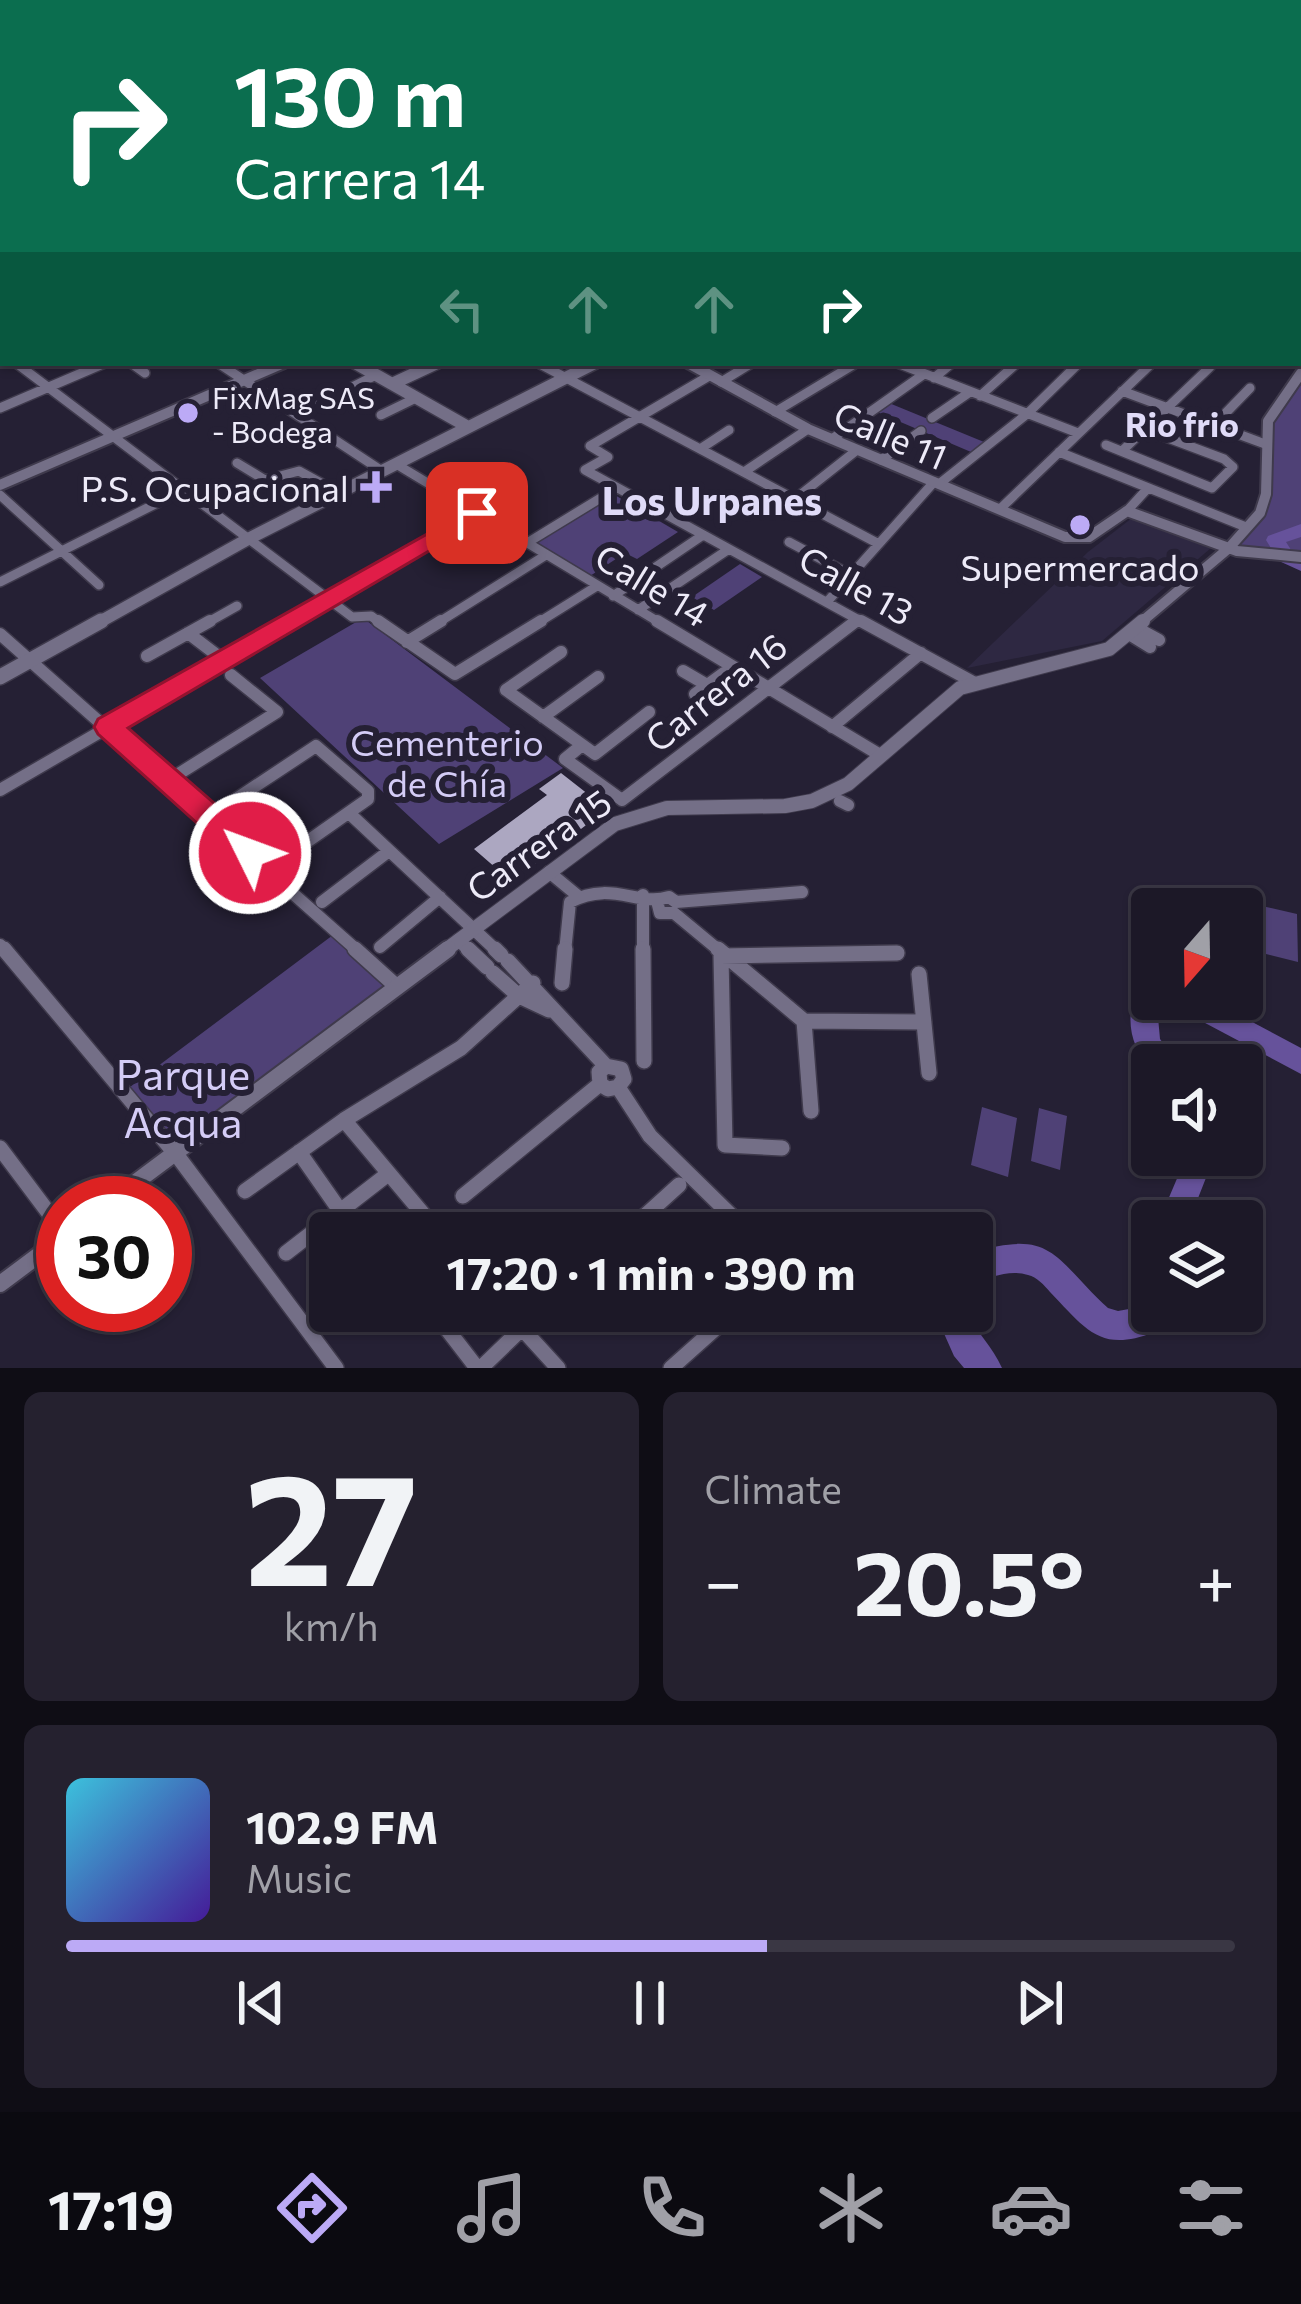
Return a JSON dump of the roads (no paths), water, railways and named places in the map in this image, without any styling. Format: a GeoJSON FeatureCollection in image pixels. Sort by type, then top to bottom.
{"type":"FeatureCollection","features":[{"type":"Feature","properties":{"kind":"main road"},"geometry":{"type":"LineString","coordinates":[[360,366],[468,427]]}},
{"type":"Feature","properties":{"kind":"main road"},"geometry":{"type":"LineString","coordinates":[[392,384],[426,366]]}},
{"type":"Feature","properties":{"kind":"main road"},"geometry":{"type":"LineString","coordinates":[[0,677],[248,539],[589,366]]}},
{"type":"Feature","properties":{"kind":"street"},"geometry":{"type":"LineString","coordinates":[[20,366],[352,617],[371,616],[454,674],[597,586]]}},
{"type":"Feature","properties":{"kind":"street"},"geometry":{"type":"LineString","coordinates":[[0,408],[99,366]]}},
{"type":"Feature","properties":{"kind":"street"},"geometry":{"type":"LineString","coordinates":[[135,366],[145,373]]}},
{"type":"Feature","properties":{"kind":"street","name":"Calle 14"},"geometry":{"type":"LineString","coordinates":[[223,366],[297,415],[477,513],[880,755]]}},
{"type":"Feature","properties":{"kind":"street"},"geometry":{"type":"LineString","coordinates":[[0,485],[277,366]]}},
{"type":"Feature","properties":{"kind":"street"},"geometry":{"type":"LineString","coordinates":[[544,366],[879,544]]}},
{"type":"Feature","properties":{"kind":"street","name":"Calle 11"},"geometry":{"type":"LineString","coordinates":[[693,366],[832,440],[1079,540],[1127,511]]}},
{"type":"Feature","properties":{"kind":"street"},"geometry":{"type":"LineString","coordinates":[[721,382],[747,366]]}},
{"type":"Feature","properties":{"kind":"street"},"geometry":{"type":"LineString","coordinates":[[775,412],[852,366]]}},
{"type":"Feature","properties":{"kind":"street"},"geometry":{"type":"LineString","coordinates":[[904,366],[1078,434]]}},
{"type":"Feature","properties":{"kind":"street"},"geometry":{"type":"LineString","coordinates":[[832,440],[947,366]]}},
{"type":"Feature","properties":{"kind":"street"},"geometry":{"type":"LineString","coordinates":[[932,418],[1013,366]]}},
{"type":"Feature","properties":{"kind":"street"},"geometry":{"type":"LineString","coordinates":[[826,602],[937,483],[1027,414],[1076,366]]}},
{"type":"Feature","properties":{"kind":"street"},"geometry":{"type":"LineString","coordinates":[[1000,509],[1148,366]]}},
{"type":"Feature","properties":{"kind":"street"},"geometry":{"type":"LineString","coordinates":[[1122,451],[1210,367]]}},
{"type":"Feature","properties":{"kind":"street"},"geometry":{"type":"LineString","coordinates":[[1228,548],[1265,503],[1264,444],[1271,414],[1301,373]]}},
{"type":"Feature","properties":{"kind":"street"},"geometry":{"type":"LineString","coordinates":[[297,415],[376,375]]}},
{"type":"Feature","properties":{"kind":"street"},"geometry":{"type":"LineString","coordinates":[[640,417],[709,376]]}},
{"type":"Feature","properties":{"kind":"street"},"geometry":{"type":"LineString","coordinates":[[1214,424],[1250,388]]}},
{"type":"Feature","properties":{"kind":"street"},"geometry":{"type":"LineString","coordinates":[[1122,392],[1264,444]]}},
{"type":"Feature","properties":{"kind":"street"},"geometry":{"type":"LineString","coordinates":[[381,415],[416,398]]}},
{"type":"Feature","properties":{"kind":"street","name":"Calle 13"},"geometry":{"type":"LineString","coordinates":[[640,417],[590,446],[608,457],[585,470],[974,682]]}},
{"type":"Feature","properties":{"kind":"street"},"geometry":{"type":"LineString","coordinates":[[744,472],[808,428]]}},
{"type":"Feature","properties":{"kind":"street"},"geometry":{"type":"LineString","coordinates":[[1106,445],[1212,488],[1232,464],[1144,429]]}},
{"type":"Feature","properties":{"kind":"street"},"geometry":{"type":"LineString","coordinates":[[700,449],[729,430]]}},
{"type":"Feature","properties":{"kind":"street"},"geometry":{"type":"LineString","coordinates":[[881,460],[921,431]]}},
{"type":"Feature","properties":{"kind":"street"},"geometry":{"type":"LineString","coordinates":[[795,499],[857,450]]}},
{"type":"Feature","properties":{"kind":"street"},"geometry":{"type":"LineString","coordinates":[[1059,452],[1246,527]]}},
{"type":"Feature","properties":{"kind":"street"},"geometry":{"type":"LineString","coordinates":[[237,463],[265,480],[299,471],[339,493]]}},
{"type":"Feature","properties":{"kind":"street"},"geometry":{"type":"LineString","coordinates":[[527,543],[617,488]]}},
{"type":"Feature","properties":{"kind":"street"},"geometry":{"type":"LineString","coordinates":[[1148,488],[1127,511],[1228,548],[1301,557]]}},
{"type":"Feature","properties":{"kind":"street"},"geometry":{"type":"LineString","coordinates":[[0,582],[183,490]]}},
{"type":"Feature","properties":{"kind":"street"},"geometry":{"type":"LineString","coordinates":[[0,495],[99,585]]}},
{"type":"Feature","properties":{"kind":"street"},"geometry":{"type":"LineString","coordinates":[[0,790],[477,513]]}},
{"type":"Feature","properties":{"kind":"street"},"geometry":{"type":"LineString","coordinates":[[614,596],[703,535]]}},
{"type":"Feature","properties":{"kind":"street"},"geometry":{"type":"LineString","coordinates":[[789,542],[851,575]]}},
{"type":"Feature","properties":{"kind":"street","name":"Carrera 15"},"geometry":{"type":"LineString","coordinates":[[144,1176],[628,817],[667,808],[785,806],[832,794],[949,694],[974,682],[1088,658],[1133,631],[1228,548]]}},
{"type":"Feature","properties":{"kind":"street"},"geometry":{"type":"LineString","coordinates":[[638,610],[730,549]]}},
{"type":"Feature","properties":{"kind":"street"},"geometry":{"type":"LineString","coordinates":[[407,641],[546,555]]}},
{"type":"Feature","properties":{"kind":"street"},"geometry":{"type":"LineString","coordinates":[[147,656],[237,606]]}},
{"type":"Feature","properties":{"kind":"street","name":"Carrera 16"},"geometry":{"type":"LineString","coordinates":[[622,800],[858,619]]}},
{"type":"Feature","properties":{"kind":"street"},"geometry":{"type":"LineString","coordinates":[[1133,631],[1155,644]]}},
{"type":"Feature","properties":{"kind":"street"},"geometry":{"type":"LineString","coordinates":[[188,633],[222,659]]}},
{"type":"Feature","properties":{"kind":"street"},"geometry":{"type":"LineString","coordinates":[[0,634],[397,986]]}},
{"type":"Feature","properties":{"kind":"street"},"geometry":{"type":"LineString","coordinates":[[561,652],[506,690],[595,754],[649,712]]}},
{"type":"Feature","properties":{"kind":"street"},"geometry":{"type":"LineString","coordinates":[[832,727],[921,653]]}},
{"type":"Feature","properties":{"kind":"street"},"geometry":{"type":"LineString","coordinates":[[695,694],[732,667]]}},
{"type":"Feature","properties":{"kind":"street"},"geometry":{"type":"LineString","coordinates":[[683,670],[706,685]]}},
{"type":"Feature","properties":{"kind":"street"},"geometry":{"type":"LineString","coordinates":[[169,780],[277,712],[231,675]]}},
{"type":"Feature","properties":{"kind":"street"},"geometry":{"type":"LineString","coordinates":[[543,717],[598,676]]}},
{"type":"Feature","properties":{"kind":"street"},"geometry":{"type":"LineString","coordinates":[[582,745],[565,759],[622,800],[628,817]]}},
{"type":"Feature","properties":{"kind":"street"},"geometry":{"type":"LineString","coordinates":[[221,809],[316,746],[368,791],[368,799],[281,860]]}},
{"type":"Feature","properties":{"kind":"street"},"geometry":{"type":"LineString","coordinates":[[349,813],[533,983],[552,1011],[606,1066],[621,1069],[624,1079],[618,1087],[608,1089],[600,1084],[598,1076],[606,1066]]}},
{"type":"Feature","properties":{"kind":"street"},"geometry":{"type":"LineString","coordinates":[[322,902],[389,851]]}},
{"type":"Feature","properties":{"kind":"street"},"geometry":{"type":"LineString","coordinates":[[549,872],[578,896]]}},
{"type":"Feature","properties":{"kind":"street"},"geometry":{"type":"LineString","coordinates":[[562,983],[570,902],[589,892],[650,898]]}},
{"type":"Feature","properties":{"kind":"street"},"geometry":{"type":"LineString","coordinates":[[650,898],[660,913],[675,907],[802,892]]}},
{"type":"Feature","properties":{"kind":"street"},"geometry":{"type":"LineString","coordinates":[[380,947],[440,897]]}},
{"type":"Feature","properties":{"kind":"street"},"geometry":{"type":"LineString","coordinates":[[644,1061],[650,898]]}},
{"type":"Feature","properties":{"kind":"street"},"geometry":{"type":"LineString","coordinates":[[675,907],[721,956],[804,1021],[924,1022]]}},
{"type":"Feature","properties":{"kind":"street"},"geometry":{"type":"LineString","coordinates":[[458,940],[519,996],[552,1011]]}},
{"type":"Feature","properties":{"kind":"street"},"geometry":{"type":"LineString","coordinates":[[0,945],[175,1153],[336,1368]]}},
{"type":"Feature","properties":{"kind":"street"},"geometry":{"type":"LineString","coordinates":[[721,956],[897,953]]}},
{"type":"Feature","properties":{"kind":"street"},"geometry":{"type":"LineString","coordinates":[[721,956],[725,1145],[782,1148]]}},
{"type":"Feature","properties":{"kind":"street"},"geometry":{"type":"LineString","coordinates":[[919,974],[929,1073]]}},
{"type":"Feature","properties":{"kind":"street"},"geometry":{"type":"LineString","coordinates":[[245,1191],[344,1120],[460,1048],[533,983]]}},
{"type":"Feature","properties":{"kind":"street"},"geometry":{"type":"LineString","coordinates":[[804,1021],[811,1111]]}},
{"type":"Feature","properties":{"kind":"street"},"geometry":{"type":"LineString","coordinates":[[463,1196],[600,1084]]}},
{"type":"Feature","properties":{"kind":"street"},"geometry":{"type":"LineString","coordinates":[[618,1087],[641,1124],[728,1212]]}},
{"type":"Feature","properties":{"kind":"street"},"geometry":{"type":"LineString","coordinates":[[344,1120],[421,1212]]}},
{"type":"Feature","properties":{"kind":"street"},"geometry":{"type":"LineString","coordinates":[[0,1148],[36,1198]]}},
{"type":"Feature","properties":{"kind":"street"},"geometry":{"type":"LineString","coordinates":[[299,1152],[341,1212],[388,1174]]}},
{"type":"Feature","properties":{"kind":"street"},"geometry":{"type":"LineString","coordinates":[[678,1163],[674,1174],[679,1185]]}},
{"type":"Feature","properties":{"kind":"street"},"geometry":{"type":"LineString","coordinates":[[679,1185],[694,1189],[700,1184]]}},
{"type":"Feature","properties":{"kind":"street"},"geometry":{"type":"LineString","coordinates":[[649,1212],[679,1185]]}},
{"type":"Feature","properties":{"kind":"street"},"geometry":{"type":"LineString","coordinates":[[286,1253],[309,1236]]}},
{"type":"Feature","properties":{"kind":"street"},"geometry":{"type":"LineString","coordinates":[[0,1284],[36,1256]]}},
{"type":"Feature","properties":{"kind":"street"},"geometry":{"type":"LineString","coordinates":[[450,1332],[479,1368],[502,1362],[519,1332]]}},
{"type":"Feature","properties":{"kind":"street"},"geometry":{"type":"LineString","coordinates":[[525,1332],[558,1368]]}},
{"type":"Feature","properties":{"kind":"street"},"geometry":{"type":"LineString","coordinates":[[671,1368],[711,1332]]}},
{"type":"Feature","properties":{"kind":"waterway"},"geometry":{"type":"LineString","coordinates":[[1301,530],[1275,540],[1286,557],[1301,565]]}},
{"type":"Feature","properties":{"kind":"waterway"},"geometry":{"type":"LineString","coordinates":[[1143,1020],[1149,1044]]}},
{"type":"Feature","properties":{"kind":"waterway"},"geometry":{"type":"LineString","coordinates":[[1223,1020],[1301,1062]]}},
{"type":"Feature","properties":{"kind":"waterway"},"geometry":{"type":"LineString","coordinates":[[1183,1200],[1192,1176]]}},
{"type":"Feature","properties":{"kind":"waterway"},"geometry":{"type":"LineString","coordinates":[[993,1261],[1007,1257],[1033,1260],[1053,1272],[1099,1321],[1118,1327],[1131,1324]]}},
{"type":"Feature","properties":{"kind":"waterway"},"geometry":{"type":"LineString","coordinates":[[959,1332],[986,1368]]}},
{"type":"Feature","properties":{"kind":"place","name":"FixMag SAS - Bodega"},"geometry":{"type":"Point","coordinates":[188,413]}},
{"type":"Feature","properties":{"kind":"place","name":"P.S. Ocupacional"},"geometry":{"type":"Point","coordinates":[376,487]}},
{"type":"Feature","properties":{"kind":"place","name":"Supermercado"},"geometry":{"type":"Point","coordinates":[1080,525]}},
{"type":"Feature","properties":{"kind":"district","name":"Rio frio"},"geometry":{"type":"Point","coordinates":[1182,423]}},
{"type":"Feature","properties":{"kind":"district","name":"Los Urpanes"},"geometry":{"type":"Point","coordinates":[712,499]}},
{"type":"Feature","properties":{"kind":"park label","name":"Cementerio de Chía"},"geometry":{"type":"Point","coordinates":[447,762]}},
{"type":"Feature","properties":{"kind":"park label","name":"Parque Acqua"},"geometry":{"type":"Point","coordinates":[183,1097]}}]}
